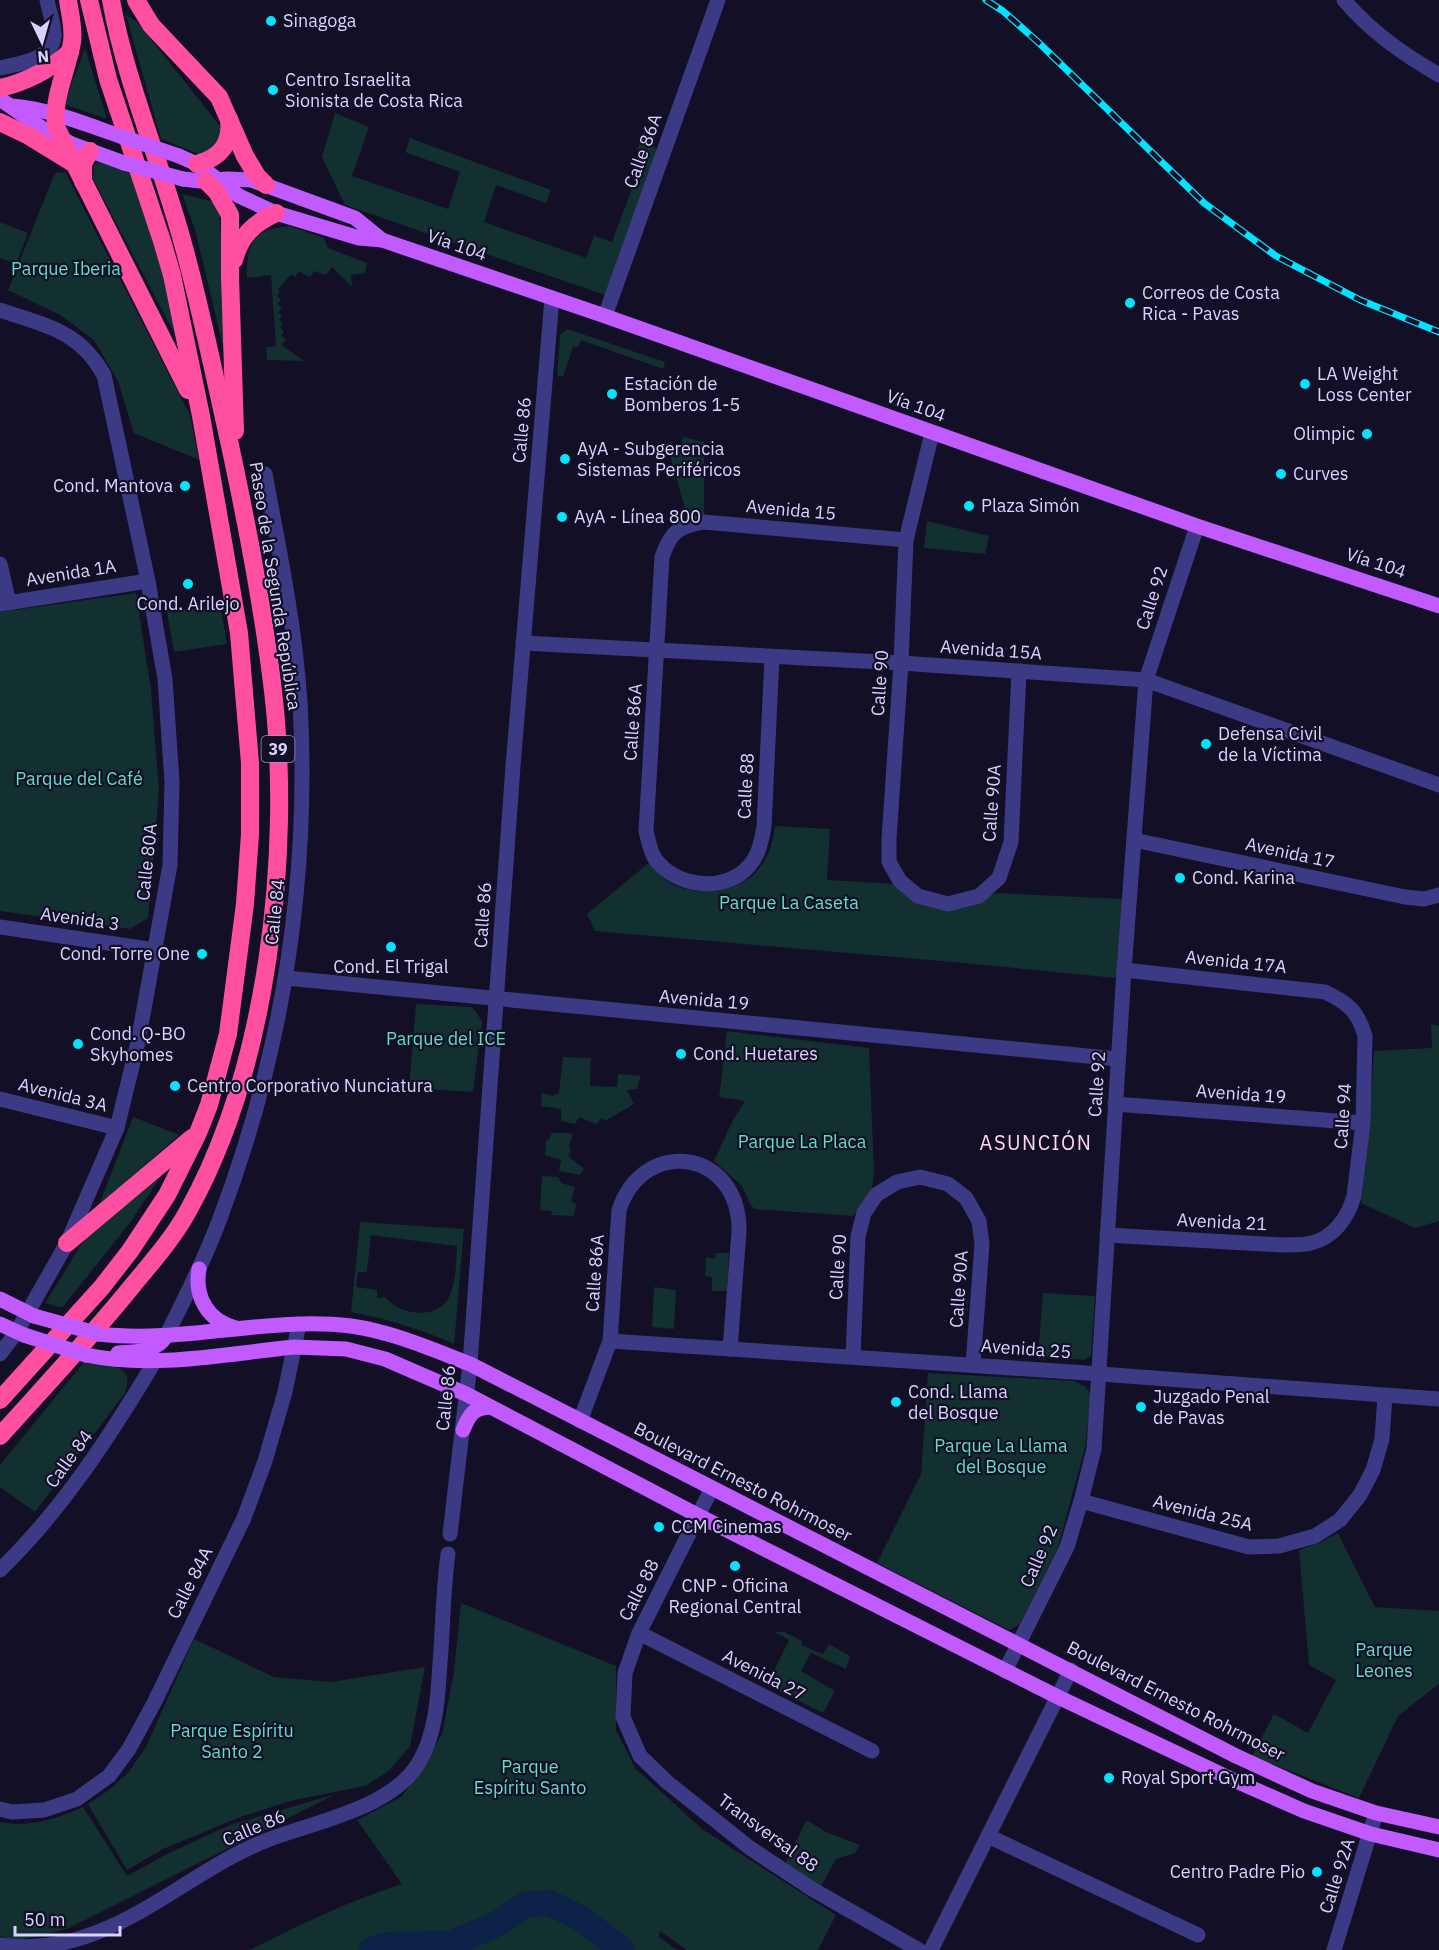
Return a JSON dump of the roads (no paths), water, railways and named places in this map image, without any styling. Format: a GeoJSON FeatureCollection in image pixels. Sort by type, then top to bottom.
{"type":"FeatureCollection","features":[{"type":"Feature","properties":{"kind":"highway"},"geometry":{"type":"LineString","coordinates":[[68,0],[72,40],[54,114],[55,121],[73,164],[201,416]]}},
{"type":"Feature","properties":{"kind":"highway","name":"39"},"geometry":{"type":"LineString","coordinates":[[0,1400],[102,1287],[130,1251],[167,1195],[198,1133],[209,1105],[228,1034],[245,904],[250,834],[246,696],[239,633],[201,416],[172,275],[108,79],[89,0]]}},
{"type":"Feature","properties":{"kind":"highway","name":"Paseo de la Segunda República"},"geometry":{"type":"LineString","coordinates":[[0,1436],[119,1303],[187,1214],[231,1115],[253,1039],[273,908],[279,829],[278,758],[274,693],[264,629],[237,478],[185,249],[128,74],[111,0]]}},
{"type":"Feature","properties":{"kind":"highway"},"geometry":{"type":"LineString","coordinates":[[136,0],[151,25],[219,97],[250,165],[266,185]]}},
{"type":"Feature","properties":{"kind":"highway"},"geometry":{"type":"LineString","coordinates":[[0,88],[23,82],[40,74],[70,52]]}},
{"type":"Feature","properties":{"kind":"highway"},"geometry":{"type":"LineString","coordinates":[[197,164],[210,161],[222,152],[228,140],[230,127],[228,114]]}},
{"type":"Feature","properties":{"kind":"highway"},"geometry":{"type":"LineString","coordinates":[[0,122],[29,136],[73,164]]}},
{"type":"Feature","properties":{"kind":"highway"},"geometry":{"type":"LineString","coordinates":[[84,184],[82,170],[90,151]]}},
{"type":"Feature","properties":{"kind":"highway"},"geometry":{"type":"LineString","coordinates":[[211,181],[230,215],[237,478]]}},
{"type":"Feature","properties":{"kind":"highway"},"geometry":{"type":"LineString","coordinates":[[230,276],[237,247],[246,234],[256,224],[276,213]]}},
{"type":"Feature","properties":{"kind":"highway"},"geometry":{"type":"LineString","coordinates":[[67,1243],[198,1133]]}},
{"type":"Feature","properties":{"kind":"main road","name":"Vía 104"},"geometry":{"type":"LineString","coordinates":[[4,104],[54,114],[179,156],[197,164],[211,181],[276,213],[359,238],[382,240],[605,316],[1197,526],[1439,606]]}},
{"type":"Feature","properties":{"kind":"main road","name":"Vía 104"},"geometry":{"type":"LineString","coordinates":[[4,104],[46,131],[90,151],[183,179],[251,180],[355,218],[382,240]]}},
{"type":"Feature","properties":{"kind":"main road"},"geometry":{"type":"LineString","coordinates":[[199,1269],[198,1292],[209,1313],[217,1321],[239,1329]]}},
{"type":"Feature","properties":{"kind":"main road","name":"Boulevard Ernesto Rohrmoser"},"geometry":{"type":"LineString","coordinates":[[0,1299],[31,1314],[99,1334],[128,1338],[299,1324],[354,1327],[394,1335],[470,1364],[1236,1756],[1312,1791],[1376,1813],[1439,1827]]}},
{"type":"Feature","properties":{"kind":"main road"},"geometry":{"type":"LineString","coordinates":[[0,1324],[20,1334],[88,1355],[120,1361],[156,1361],[294,1347],[346,1349],[385,1359],[466,1394],[699,1516],[1005,1671],[1229,1778],[1304,1811],[1371,1834],[1439,1850]]}},
{"type":"Feature","properties":{"kind":"main road"},"geometry":{"type":"LineString","coordinates":[[88,1355],[124,1353],[156,1347],[162,1344],[166,1336]]}},
{"type":"Feature","properties":{"kind":"main road"},"geometry":{"type":"LineString","coordinates":[[463,1430],[474,1410],[490,1407]]}},
{"type":"Feature","properties":{"kind":"street"},"geometry":{"type":"LineString","coordinates":[[0,68],[32,60],[51,46],[54,36],[47,0]]}},
{"type":"Feature","properties":{"kind":"street","name":"Calle 86A"},"geometry":{"type":"LineString","coordinates":[[605,316],[718,0]]}},
{"type":"Feature","properties":{"kind":"street"},"geometry":{"type":"LineString","coordinates":[[1344,0],[1359,18],[1381,37],[1402,53],[1439,75]]}},
{"type":"Feature","properties":{"kind":"street","name":"Calle 86"},"geometry":{"type":"LineString","coordinates":[[450,1534],[470,1364],[523,643],[552,298]]}},
{"type":"Feature","properties":{"kind":"street","name":"Calle 80A"},"geometry":{"type":"LineString","coordinates":[[0,310],[60,331],[78,342],[104,375],[148,581],[165,679],[172,782],[170,865],[138,1042],[117,1128],[67,1243],[31,1314],[20,1334],[0,1354]]}},
{"type":"Feature","properties":{"kind":"street","name":"Calle 90"},"geometry":{"type":"LineString","coordinates":[[932,433],[906,540],[889,862],[900,881],[918,896],[948,904]]}},
{"type":"Feature","properties":{"kind":"street","name":"Calle 84"},"geometry":{"type":"LineString","coordinates":[[166,1336],[199,1269],[247,1142],[269,1061],[286,978],[299,868],[302,758],[295,648],[265,474]]}},
{"type":"Feature","properties":{"kind":"street","name":"Avenida 15"},"geometry":{"type":"LineString","coordinates":[[676,532],[683,526],[704,522],[906,540]]}},
{"type":"Feature","properties":{"kind":"street","name":"Calle 92"},"geometry":{"type":"LineString","coordinates":[[1005,1671],[1067,1547],[1094,1449],[1124,970],[1146,680],[1197,526]]}},
{"type":"Feature","properties":{"kind":"street","name":"Calle 86A"},"geometry":{"type":"LineString","coordinates":[[676,532],[668,539],[662,557],[646,831],[653,856],[664,869],[682,880],[705,884]]}},
{"type":"Feature","properties":{"kind":"street"},"geometry":{"type":"LineString","coordinates":[[0,564],[5,603]]}},
{"type":"Feature","properties":{"kind":"street","name":"Avenida 1A"},"geometry":{"type":"LineString","coordinates":[[5,603],[148,581]]}},
{"type":"Feature","properties":{"kind":"street","name":"Avenida 15A"},"geometry":{"type":"LineString","coordinates":[[523,643],[901,663],[1146,680],[1439,785]]}},
{"type":"Feature","properties":{"kind":"street","name":"Calle 88"},"geometry":{"type":"LineString","coordinates":[[705,884],[734,878],[748,867],[759,851],[764,827],[772,657]]}},
{"type":"Feature","properties":{"kind":"street","name":"Calle 90A"},"geometry":{"type":"LineString","coordinates":[[948,904],[979,896],[999,878],[1011,842],[1019,671]]}},
{"type":"Feature","properties":{"kind":"street","name":"Avenida 17"},"geometry":{"type":"LineString","coordinates":[[1134,840],[1405,897],[1439,896]]}},
{"type":"Feature","properties":{"kind":"street","name":"Avenida 3"},"geometry":{"type":"LineString","coordinates":[[0,927],[155,950]]}},
{"type":"Feature","properties":{"kind":"street","name":"Avenida 17A"},"geometry":{"type":"LineString","coordinates":[[1124,970],[1325,992],[1343,1001]]}},
{"type":"Feature","properties":{"kind":"street","name":"Avenida 19"},"geometry":{"type":"LineString","coordinates":[[286,978],[1118,1059]]}},
{"type":"Feature","properties":{"kind":"street","name":"Calle 94"},"geometry":{"type":"LineString","coordinates":[[1331,1233],[1345,1218],[1354,1196],[1363,1123],[1365,1036],[1362,1023],[1343,1001]]}},
{"type":"Feature","properties":{"kind":"street","name":"Avenida 3A"},"geometry":{"type":"LineString","coordinates":[[0,1099],[117,1128]]}},
{"type":"Feature","properties":{"kind":"street","name":"Avenida 19"},"geometry":{"type":"LineString","coordinates":[[1115,1104],[1363,1123]]}},
{"type":"Feature","properties":{"kind":"street","name":"Calle 86A"},"geometry":{"type":"LineString","coordinates":[[580,1421],[610,1341],[619,1210],[623,1196],[632,1183],[646,1171],[662,1164],[682,1161],[702,1165],[726,1183],[734,1197],[739,1214],[730,1349]]}},
{"type":"Feature","properties":{"kind":"street","name":"Calle 90"},"geometry":{"type":"LineString","coordinates":[[853,1358],[858,1236],[864,1213],[876,1195],[897,1182],[920,1177]]}},
{"type":"Feature","properties":{"kind":"street","name":"Calle 90A"},"geometry":{"type":"LineString","coordinates":[[920,1177],[948,1184],[966,1198],[979,1221],[982,1244],[973,1365]]}},
{"type":"Feature","properties":{"kind":"street","name":"Avenida 21"},"geometry":{"type":"LineString","coordinates":[[1107,1235],[1282,1245],[1310,1244],[1331,1233]]}},
{"type":"Feature","properties":{"kind":"street","name":"Calle 84A"},"geometry":{"type":"LineString","coordinates":[[0,1809],[12,1812],[44,1810],[77,1799],[109,1776],[129,1749],[244,1518],[277,1422],[299,1324]]}},
{"type":"Feature","properties":{"kind":"street","name":"Avenida 25"},"geometry":{"type":"LineString","coordinates":[[610,1341],[1439,1399]]}},
{"type":"Feature","properties":{"kind":"street","name":"Calle 84"},"geometry":{"type":"LineString","coordinates":[[0,1570],[50,1517],[70,1491],[112,1434],[156,1361]]}},
{"type":"Feature","properties":{"kind":"street","name":"Avenida 25A"},"geometry":{"type":"LineString","coordinates":[[1081,1501],[1249,1547],[1279,1546],[1315,1536],[1340,1520],[1360,1495],[1373,1470],[1382,1439],[1385,1396]]}},
{"type":"Feature","properties":{"kind":"street","name":"Calle 88"},"geometry":{"type":"LineString","coordinates":[[623,1717],[625,1673],[639,1633],[712,1488]]}},
{"type":"Feature","properties":{"kind":"street","name":"Calle 86"},"geometry":{"type":"LineString","coordinates":[[0,1945],[39,1947],[63,1944],[99,1932],[213,1867],[269,1839],[370,1804],[401,1782],[417,1766],[427,1747],[437,1705],[448,1554]]}},
{"type":"Feature","properties":{"kind":"street","name":"Avenida 27"},"geometry":{"type":"LineString","coordinates":[[639,1633],[872,1751]]}},
{"type":"Feature","properties":{"kind":"street"},"geometry":{"type":"LineString","coordinates":[[931,1950],[1071,1670]]}},
{"type":"Feature","properties":{"kind":"street","name":"Transversal 88"},"geometry":{"type":"LineString","coordinates":[[623,1717],[640,1756],[667,1782],[750,1848],[812,1889],[919,1950]]}},
{"type":"Feature","properties":{"kind":"street","name":"Calle 92A"},"geometry":{"type":"LineString","coordinates":[[1334,1950],[1376,1813]]}},
{"type":"Feature","properties":{"kind":"street"},"geometry":{"type":"LineString","coordinates":[[988,1836],[1198,1935]]}},
{"type":"Feature","properties":{"kind":"waterway"},"geometry":{"type":"LineString","coordinates":[[372,1950],[386,1945],[450,1944],[495,1925],[527,1904],[549,1903],[579,1917],[622,1950]]}},
{"type":"Feature","properties":{"kind":"railway"},"geometry":{"type":"LineString","coordinates":[[986,0],[1003,11],[1038,42],[1204,203],[1276,256],[1360,300],[1439,332]]}},
{"type":"Feature","properties":{"kind":"place","name":"Sinagoga"},"geometry":{"type":"Point","coordinates":[271,21]}},
{"type":"Feature","properties":{"kind":"place","name":"Centro Israelita Sionista de Costa Rica"},"geometry":{"type":"Point","coordinates":[273,90]}},
{"type":"Feature","properties":{"kind":"place","name":"Correos de Costa Rica - Pavas"},"geometry":{"type":"Point","coordinates":[1130,303]}},
{"type":"Feature","properties":{"kind":"place","name":"LA Weight Loss Center"},"geometry":{"type":"Point","coordinates":[1305,384]}},
{"type":"Feature","properties":{"kind":"place","name":"Estación de Bomberos 1-5"},"geometry":{"type":"Point","coordinates":[612,394]}},
{"type":"Feature","properties":{"kind":"place","name":"Olimpic"},"geometry":{"type":"Point","coordinates":[1367,434]}},
{"type":"Feature","properties":{"kind":"place","name":"AyA - Subgerencia Sistemas Periféricos"},"geometry":{"type":"Point","coordinates":[565,459]}},
{"type":"Feature","properties":{"kind":"place","name":"Curves"},"geometry":{"type":"Point","coordinates":[1281,474]}},
{"type":"Feature","properties":{"kind":"place","name":"Cond. Mantova"},"geometry":{"type":"Point","coordinates":[185,486]}},
{"type":"Feature","properties":{"kind":"place","name":"Plaza Simón"},"geometry":{"type":"Point","coordinates":[969,506]}},
{"type":"Feature","properties":{"kind":"place","name":"AyA - Línea 800"},"geometry":{"type":"Point","coordinates":[562,517]}},
{"type":"Feature","properties":{"kind":"place","name":"Cond. Arilejo"},"geometry":{"type":"Point","coordinates":[188,584]}},
{"type":"Feature","properties":{"kind":"place","name":"Defensa Civil de la Víctima"},"geometry":{"type":"Point","coordinates":[1206,744]}},
{"type":"Feature","properties":{"kind":"place","name":"Cond. Karina"},"geometry":{"type":"Point","coordinates":[1180,878]}},
{"type":"Feature","properties":{"kind":"place","name":"Cond. El Trigal"},"geometry":{"type":"Point","coordinates":[391,947]}},
{"type":"Feature","properties":{"kind":"place","name":"Cond. Torre One"},"geometry":{"type":"Point","coordinates":[202,954]}},
{"type":"Feature","properties":{"kind":"place","name":"Cond. Q-BO Skyhomes"},"geometry":{"type":"Point","coordinates":[78,1044]}},
{"type":"Feature","properties":{"kind":"place","name":"Cond. Huetares"},"geometry":{"type":"Point","coordinates":[681,1054]}},
{"type":"Feature","properties":{"kind":"place","name":"Centro Corporativo Nunciatura"},"geometry":{"type":"Point","coordinates":[175,1086]}},
{"type":"Feature","properties":{"kind":"place","name":"Cond. Llama del Bosque"},"geometry":{"type":"Point","coordinates":[896,1402]}},
{"type":"Feature","properties":{"kind":"place","name":"Juzgado Penal de Pavas"},"geometry":{"type":"Point","coordinates":[1141,1407]}},
{"type":"Feature","properties":{"kind":"place","name":"CCM Cinemas"},"geometry":{"type":"Point","coordinates":[659,1527]}},
{"type":"Feature","properties":{"kind":"place","name":"CNP - Oficina Regional Central"},"geometry":{"type":"Point","coordinates":[735,1566]}},
{"type":"Feature","properties":{"kind":"place","name":"Royal Sport Gym"},"geometry":{"type":"Point","coordinates":[1109,1778]}},
{"type":"Feature","properties":{"kind":"place","name":"Centro Padre Pio"},"geometry":{"type":"Point","coordinates":[1317,1872]}},
{"type":"Feature","properties":{"kind":"district","name":"ASUNCIÓN"},"geometry":{"type":"Point","coordinates":[1036,1143]}},
{"type":"Feature","properties":{"kind":"park label","name":"Parque Iberia"},"geometry":{"type":"Point","coordinates":[66,269]}},
{"type":"Feature","properties":{"kind":"park label","name":"Parque del Café"},"geometry":{"type":"Point","coordinates":[79,779]}},
{"type":"Feature","properties":{"kind":"park label","name":"Parque La Caseta"},"geometry":{"type":"Point","coordinates":[789,903]}},
{"type":"Feature","properties":{"kind":"park label","name":"Parque del ICE"},"geometry":{"type":"Point","coordinates":[446,1039]}},
{"type":"Feature","properties":{"kind":"park label","name":"Parque La Placa"},"geometry":{"type":"Point","coordinates":[802,1142]}},
{"type":"Feature","properties":{"kind":"park label","name":"Parque La Llama del Bosque"},"geometry":{"type":"Point","coordinates":[1001,1456]}},
{"type":"Feature","properties":{"kind":"park label","name":"Parque Leones"},"geometry":{"type":"Point","coordinates":[1384,1660]}},
{"type":"Feature","properties":{"kind":"park label","name":"Parque Espíritu Santo 2"},"geometry":{"type":"Point","coordinates":[232,1741]}},
{"type":"Feature","properties":{"kind":"park label","name":"Parque Espíritu Santo"},"geometry":{"type":"Point","coordinates":[530,1777]}}]}
